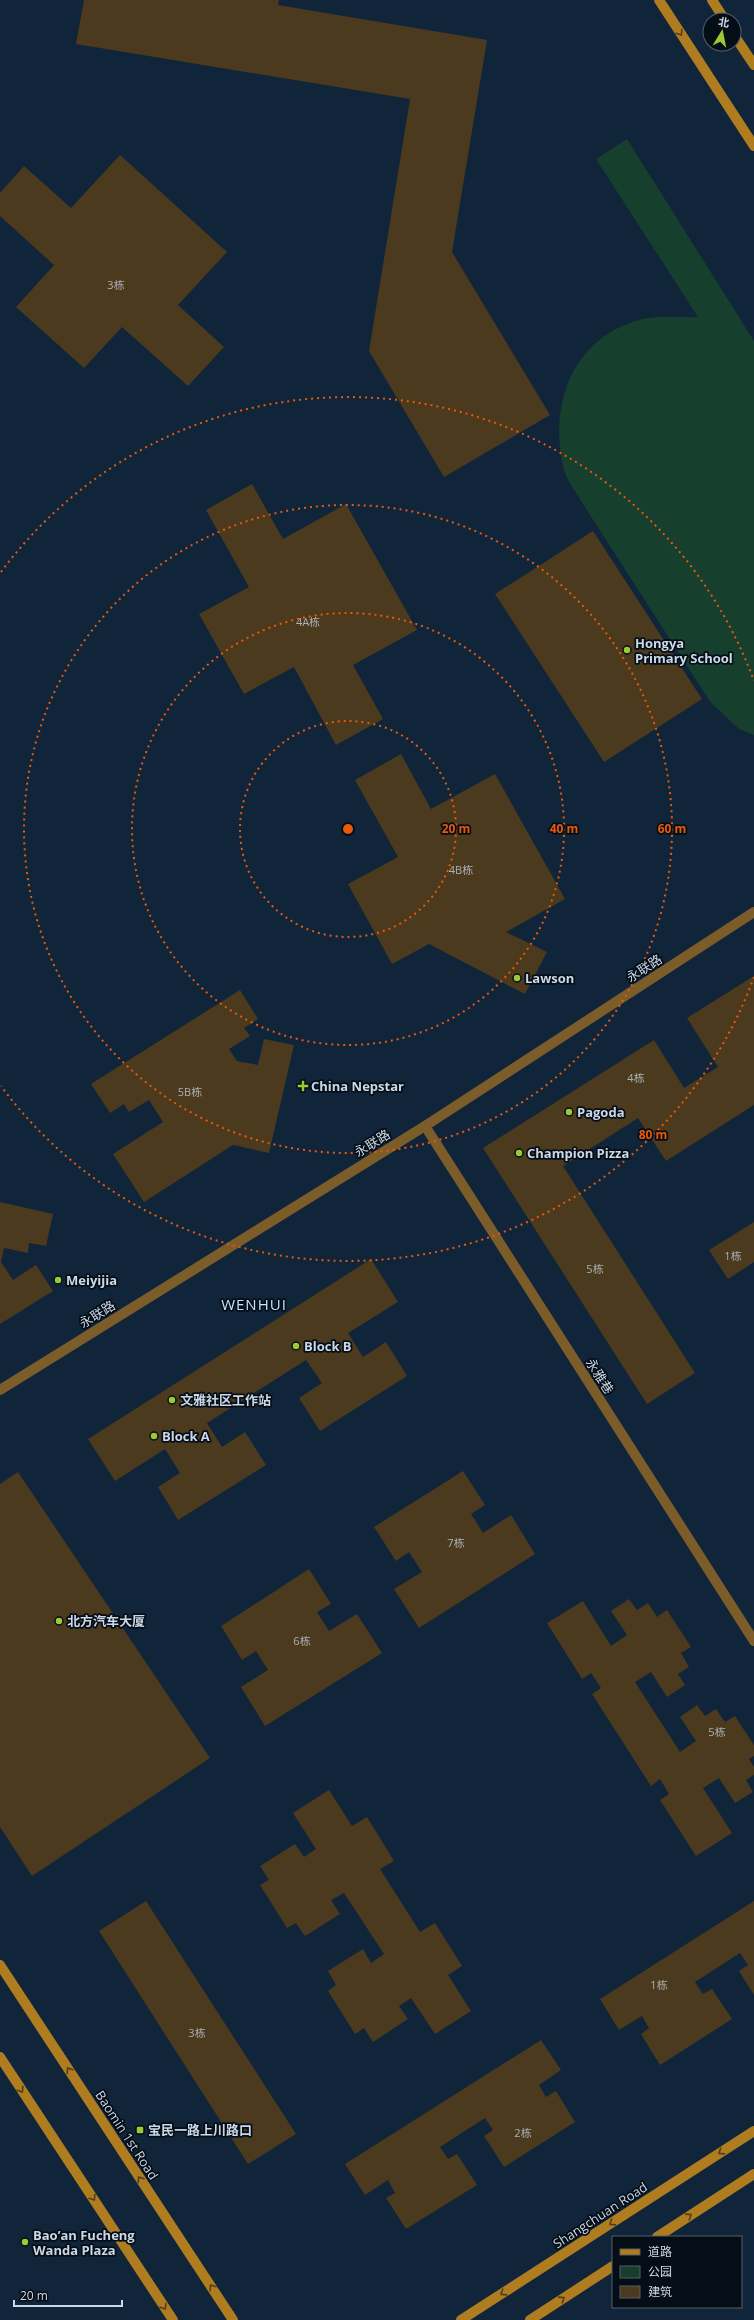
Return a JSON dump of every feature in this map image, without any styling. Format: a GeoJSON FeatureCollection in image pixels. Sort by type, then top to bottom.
{"type":"FeatureCollection","features":[{"type":"Feature","properties":{"kind":"main road"},"geometry":{"type":"LineString","coordinates":[[659,0],[754,146]]}},
{"type":"Feature","properties":{"kind":"main road"},"geometry":{"type":"LineString","coordinates":[[712,0],[720,12]]}},
{"type":"Feature","properties":{"kind":"main road"},"geometry":{"type":"LineString","coordinates":[[742,46],[754,65]]}},
{"type":"Feature","properties":{"kind":"main road","name":"Baomin 1st Road"},"geometry":{"type":"LineString","coordinates":[[0,1964],[233,2320]]}},
{"type":"Feature","properties":{"kind":"main road"},"geometry":{"type":"LineString","coordinates":[[0,2057],[173,2320]]}},
{"type":"Feature","properties":{"kind":"main road","name":"Shangchuan Road"},"geometry":{"type":"LineString","coordinates":[[461,2320],[754,2131]]}},
{"type":"Feature","properties":{"kind":"main road"},"geometry":{"type":"LineString","coordinates":[[659,2236],[754,2174]]}},
{"type":"Feature","properties":{"kind":"main road"},"geometry":{"type":"LineString","coordinates":[[530,2320],[612,2267]]}},
{"type":"Feature","properties":{"kind":"street","name":"永联路"},"geometry":{"type":"LineString","coordinates":[[0,1390],[425,1126],[754,912]]}},
{"type":"Feature","properties":{"kind":"street","name":"永雅巷"},"geometry":{"type":"LineString","coordinates":[[425,1126],[754,1641]]}},
{"type":"Feature","properties":{"kind":"green space"},"geometry":{"type":"Polygon","coordinates":[[[627,139],[754,341],[754,735],[739,729],[711,703],[581,501],[568,479],[563,466],[560,443],[560,421],[563,400],[569,380],[579,361],[593,345],[611,332],[632,322],[657,317],[698,317],[596,159],[627,139]]]}},
{"type":"Feature","properties":{"kind":"building"},"geometry":{"type":"Polygon","coordinates":[[[84,0],[279,0],[278,5],[487,40],[452,252],[550,415],[444,477],[369,351],[410,99],[76,44],[84,0]]]}},
{"type":"Feature","properties":{"kind":"building"},"geometry":{"type":"Polygon","coordinates":[[[120,155],[227,252],[178,305],[224,347],[188,386],[122,327],[84,368],[16,307],[54,265],[0,216],[0,193],[24,166],[71,208],[120,155]]]}},
{"type":"Feature","properties":{"kind":"building"},"geometry":{"type":"Polygon","coordinates":[[[252,484],[283,539],[346,504],[417,630],[353,665],[383,719],[336,745],[294,667],[244,694],[199,614],[249,587],[206,510],[252,484]]]}},
{"type":"Feature","properties":{"kind":"building"},"geometry":{"type":"Polygon","coordinates":[[[593,531],[702,699],[604,762],[495,594],[593,531]]]}},
{"type":"Feature","properties":{"kind":"building"},"geometry":{"type":"Polygon","coordinates":[[[401,754],[431,809],[495,774],[565,899],[506,932],[547,952],[525,994],[429,944],[392,964],[348,884],[398,857],[355,780],[401,754]]]}},
{"type":"Feature","properties":{"kind":"building"},"geometry":{"type":"Polygon","coordinates":[[[754,976],[754,1105],[666,1161],[638,1118],[563,1166],[695,1373],[647,1404],[483,1148],[654,1040],[684,1088],[718,1067],[687,1018],[754,976]]]}},
{"type":"Feature","properties":{"kind":"building"},"geometry":{"type":"Polygon","coordinates":[[[240,990],[258,1019],[244,1028],[250,1036],[229,1049],[237,1061],[258,1065],[264,1039],[294,1045],[269,1153],[233,1145],[144,1202],[113,1154],[163,1122],[149,1100],[129,1112],[124,1104],[110,1113],[91,1084],[240,990]]]}},
{"type":"Feature","properties":{"kind":"building"},"geometry":{"type":"Polygon","coordinates":[[[0,1202],[53,1214],[46,1246],[29,1243],[28,1253],[4,1248],[1,1262],[13,1280],[36,1265],[53,1291],[0,1324],[0,1202]]]}},
{"type":"Feature","properties":{"kind":"building"},"geometry":{"type":"Polygon","coordinates":[[[754,1222],[754,1262],[728,1279],[709,1250],[754,1222]]]}},
{"type":"Feature","properties":{"kind":"building"},"geometry":{"type":"Polygon","coordinates":[[[371,1259],[398,1302],[348,1333],[363,1357],[386,1342],[407,1376],[320,1431],[299,1398],[322,1383],[306,1360],[207,1423],[222,1447],[245,1432],[266,1465],[178,1520],[158,1487],[180,1473],[165,1449],[115,1481],[88,1439],[371,1259]]]}},
{"type":"Feature","properties":{"kind":"building"},"geometry":{"type":"Polygon","coordinates":[[[463,1471],[485,1505],[471,1514],[483,1533],[511,1515],[535,1554],[419,1628],[394,1589],[422,1572],[409,1552],[396,1561],[374,1527],[463,1471]]]}},
{"type":"Feature","properties":{"kind":"building","name":"北方汽车大厦"},"geometry":{"type":"Polygon","coordinates":[[[18,1472],[210,1758],[32,1876],[0,1827],[0,1484],[18,1472]]]}},
{"type":"Feature","properties":{"kind":"building"},"geometry":{"type":"Polygon","coordinates":[[[309,1569],[331,1604],[317,1612],[329,1631],[357,1614],[382,1653],[265,1726],[241,1687],[268,1670],[256,1651],[242,1660],[221,1626],[309,1569]]]}},
{"type":"Feature","properties":{"kind":"building"},"geometry":{"type":"Polygon","coordinates":[[[629,1599],[637,1610],[648,1603],[657,1617],[667,1610],[691,1647],[681,1653],[689,1667],[678,1674],[685,1685],[667,1697],[651,1672],[635,1682],[680,1752],[696,1741],[680,1717],[697,1705],[705,1716],[716,1709],[725,1722],[735,1716],[754,1745],[754,1756],[749,1759],[754,1767],[754,1775],[746,1780],[753,1792],[735,1803],[719,1778],[703,1788],[732,1833],[696,1856],[660,1800],[669,1794],[660,1779],[651,1786],[592,1694],[601,1688],[591,1673],[582,1679],[547,1623],[583,1601],[611,1646],[627,1635],[611,1611],[629,1599]]]}},
{"type":"Feature","properties":{"kind":"building"},"geometry":{"type":"Polygon","coordinates":[[[329,1790],[352,1826],[367,1817],[394,1861],[380,1869],[420,1932],[435,1923],[462,1966],[448,1975],[471,2011],[435,2034],[411,1998],[399,2006],[408,2019],[373,2042],[364,2028],[355,2034],[328,1991],[336,1985],[328,1971],[363,1949],[371,1963],[384,1954],[344,1893],[331,1900],[340,1914],[305,1936],[296,1923],[287,1928],[260,1885],[269,1880],[260,1866],[295,1844],[304,1857],[316,1849],[293,1813],[329,1790]]]}},
{"type":"Feature","properties":{"kind":"building"},"geometry":{"type":"Polygon","coordinates":[[[146,1901],[296,2134],[248,2164],[99,1931],[146,1901]]]}},
{"type":"Feature","properties":{"kind":"building"},"geometry":{"type":"Polygon","coordinates":[[[754,1901],[754,1995],[739,1971],[748,1965],[740,1953],[695,1982],[703,1994],[712,1989],[732,2019],[660,2065],[641,2034],[649,2028],[642,2016],[619,2030],[600,1999],[754,1901]]]}},
{"type":"Feature","properties":{"kind":"building"},"geometry":{"type":"Polygon","coordinates":[[[541,2040],[561,2070],[539,2085],[546,2097],[556,2091],[575,2122],[504,2167],[484,2136],[493,2130],[485,2118],[440,2147],[448,2159],[457,2154],[477,2185],[406,2229],[386,2198],[395,2193],[388,2180],[365,2195],[345,2164],[541,2040]]]}},
{"type":"Feature","properties":{"kind":"place","name":"Hongya Primary School"},"geometry":{"type":"Point","coordinates":[627,650]}},
{"type":"Feature","properties":{"kind":"place","name":"Lawson"},"geometry":{"type":"Point","coordinates":[517,978]}},
{"type":"Feature","properties":{"kind":"place","name":"China Nepstar"},"geometry":{"type":"Point","coordinates":[303,1086]}},
{"type":"Feature","properties":{"kind":"place","name":"Pagoda"},"geometry":{"type":"Point","coordinates":[569,1112]}},
{"type":"Feature","properties":{"kind":"place","name":"Champion Pizza"},"geometry":{"type":"Point","coordinates":[519,1153]}},
{"type":"Feature","properties":{"kind":"place","name":"Meiyijia"},"geometry":{"type":"Point","coordinates":[58,1280]}},
{"type":"Feature","properties":{"kind":"place","name":"Block B"},"geometry":{"type":"Point","coordinates":[296,1346]}},
{"type":"Feature","properties":{"kind":"place","name":"文雅社区工作站"},"geometry":{"type":"Point","coordinates":[172,1400]}},
{"type":"Feature","properties":{"kind":"place","name":"Block A"},"geometry":{"type":"Point","coordinates":[154,1436]}},
{"type":"Feature","properties":{"kind":"place","name":"北方汽车大厦"},"geometry":{"type":"Point","coordinates":[59,1621]}},
{"type":"Feature","properties":{"kind":"place","name":"宝民一路上川路口"},"geometry":{"type":"Point","coordinates":[140,2130]}},
{"type":"Feature","properties":{"kind":"place","name":"Bao’an Fucheng Wanda Plaza"},"geometry":{"type":"Point","coordinates":[25,2242]}},
{"type":"Feature","properties":{"kind":"district","name":"WENHUI"},"geometry":{"type":"Point","coordinates":[254,1305]}}]}
